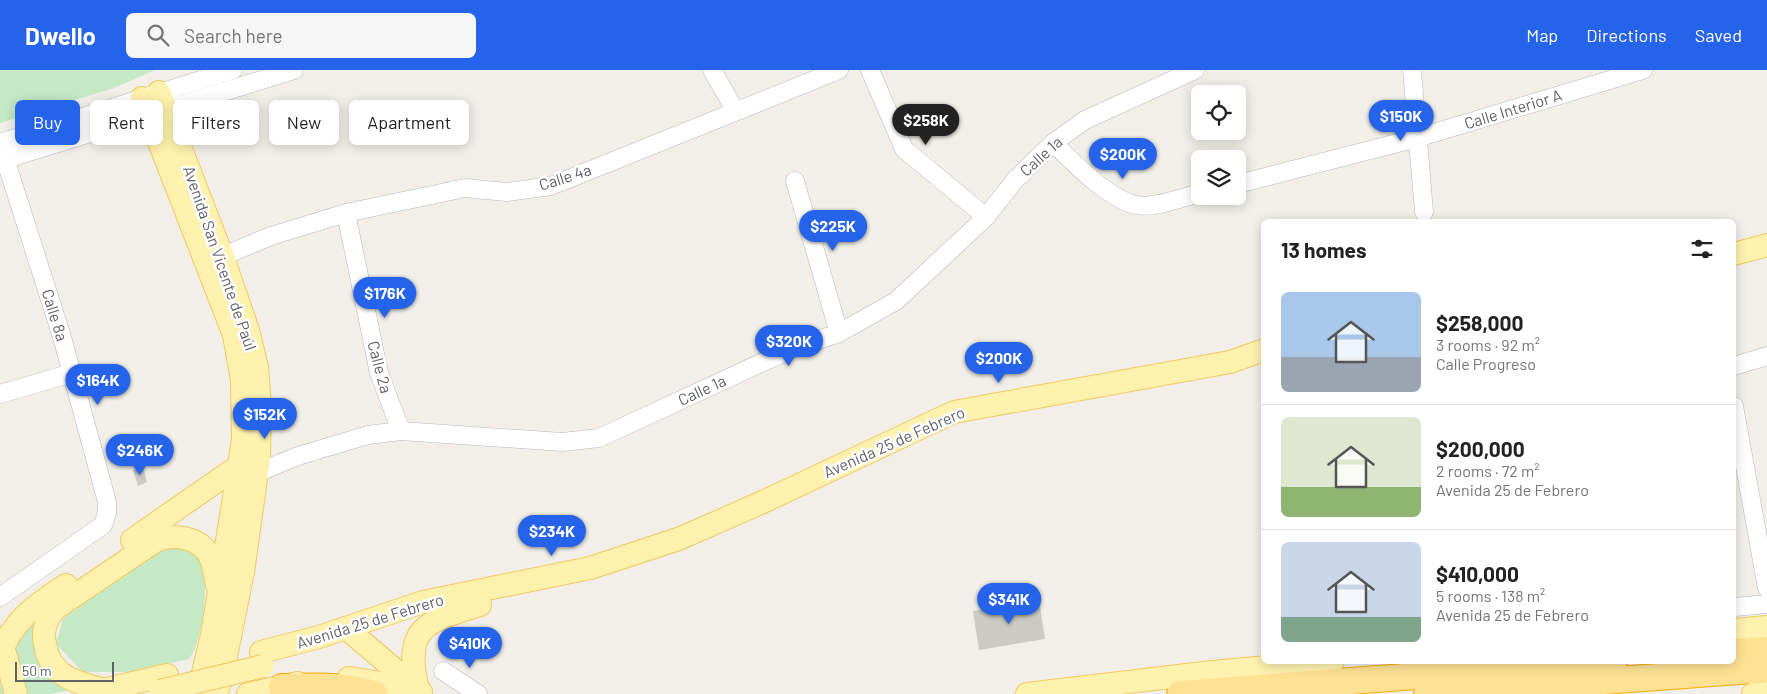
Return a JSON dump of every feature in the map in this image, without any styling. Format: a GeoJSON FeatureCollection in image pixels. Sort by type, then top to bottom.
{"type":"FeatureCollection","features":[{"type":"Feature","properties":{"kind":"highway"},"geometry":{"type":"LineString","coordinates":[[1736,652],[1767,650]]}},
{"type":"Feature","properties":{"kind":"highway"},"geometry":{"type":"LineString","coordinates":[[1180,694],[1575,664]]}},
{"type":"Feature","properties":{"kind":"highway"},"geometry":{"type":"LineString","coordinates":[[1427,694],[1767,668]]}},
{"type":"Feature","properties":{"kind":"highway"},"geometry":{"type":"LineString","coordinates":[[282,687],[320,686],[357,689],[374,694]]}},
{"type":"Feature","properties":{"kind":"highway"},"geometry":{"type":"LineString","coordinates":[[1472,691],[1506,694]]}},
{"type":"Feature","properties":{"kind":"main road","name":"Avenida San Vicente de Paúl"},"geometry":{"type":"LineString","coordinates":[[163,127],[215,259],[234,335],[242,380],[244,432],[248,469],[243,572],[221,681],[216,694]]}},
{"type":"Feature","properties":{"kind":"main road"},"geometry":{"type":"LineString","coordinates":[[1736,253],[1767,245]]}},
{"type":"Feature","properties":{"kind":"main road","name":"Avenida 25 de Febrero"},"geometry":{"type":"LineString","coordinates":[[352,633],[423,602],[590,568],[680,538],[954,412],[1230,362],[1261,351]]}},
{"type":"Feature","properties":{"kind":"main road","name":"Avenida San Vicente de Paúl"},"geometry":{"type":"LineString","coordinates":[[198,694],[212,635],[218,595],[248,469]]}},
{"type":"Feature","properties":{"kind":"main road"},"geometry":{"type":"LineString","coordinates":[[96,692],[63,675],[52,666],[47,657],[43,634],[48,617],[56,608],[157,540],[248,469]]}},
{"type":"Feature","properties":{"kind":"main road"},"geometry":{"type":"LineString","coordinates":[[16,694],[2,651],[15,625],[34,606],[199,495],[248,469]]}},
{"type":"Feature","properties":{"kind":"main road","name":"Avenida 25 de Febrero"},"geometry":{"type":"LineString","coordinates":[[96,692],[158,687],[352,633],[604,577],[661,557],[764,501]]}},
{"type":"Feature","properties":{"kind":"main road"},"geometry":{"type":"LineString","coordinates":[[157,540],[168,536],[187,538],[203,547],[213,564],[218,595]]}},
{"type":"Feature","properties":{"kind":"main road"},"geometry":{"type":"LineString","coordinates":[[416,692],[414,648],[425,626],[436,618],[480,605]]}},
{"type":"Feature","properties":{"kind":"main road"},"geometry":{"type":"LineString","coordinates":[[1736,630],[1767,628]]}},
{"type":"Feature","properties":{"kind":"main road"},"geometry":{"type":"LineString","coordinates":[[352,633],[416,692]]}},
{"type":"Feature","properties":{"kind":"main road"},"geometry":{"type":"LineString","coordinates":[[1027,694],[1212,672],[1300,664]]}},
{"type":"Feature","properties":{"kind":"main road"},"geometry":{"type":"LineString","coordinates":[[252,693],[318,677],[359,678],[416,692]]}},
{"type":"Feature","properties":{"kind":"main road"},"geometry":{"type":"LineString","coordinates":[[1753,694],[1767,693]]}},
{"type":"Feature","properties":{"kind":"street"},"geometry":{"type":"LineString","coordinates":[[163,100],[233,70]]}},
{"type":"Feature","properties":{"kind":"street"},"geometry":{"type":"LineString","coordinates":[[163,102],[294,70]]}},
{"type":"Feature","properties":{"kind":"street"},"geometry":{"type":"LineString","coordinates":[[712,70],[734,110]]}},
{"type":"Feature","properties":{"kind":"street","name":"Calle 4a"},"geometry":{"type":"LineString","coordinates":[[215,259],[270,236],[346,213],[465,188],[507,192],[551,186],[734,110],[839,70]]}},
{"type":"Feature","properties":{"kind":"street"},"geometry":{"type":"LineString","coordinates":[[870,70],[904,149],[986,217]]}},
{"type":"Feature","properties":{"kind":"street","name":"Calle 1a"},"geometry":{"type":"LineString","coordinates":[[248,469],[368,435],[401,431],[562,442],[599,438],[789,350],[839,333],[896,301],[986,217],[1015,180],[1053,143],[1085,120],[1196,70]]}},
{"type":"Feature","properties":{"kind":"street"},"geometry":{"type":"LineString","coordinates":[[1412,70],[1424,212]]}},
{"type":"Feature","properties":{"kind":"street","name":"Calle Interior A"},"geometry":{"type":"LineString","coordinates":[[1246,182],[1417,138],[1643,70]]}},
{"type":"Feature","properties":{"kind":"street"},"geometry":{"type":"LineString","coordinates":[[1,151],[90,124]]}},
{"type":"Feature","properties":{"kind":"street"},"geometry":{"type":"LineString","coordinates":[[1053,143],[1088,176],[1136,205],[1147,206],[1191,195]]}},
{"type":"Feature","properties":{"kind":"street","name":"Calle 8a"},"geometry":{"type":"LineString","coordinates":[[0,597],[102,525],[107,513],[107,502],[72,373],[1,151]]}},
{"type":"Feature","properties":{"kind":"street"},"geometry":{"type":"LineString","coordinates":[[795,180],[839,333]]}},
{"type":"Feature","properties":{"kind":"street","name":"Calle 2a"},"geometry":{"type":"LineString","coordinates":[[346,213],[379,373],[401,431]]}},
{"type":"Feature","properties":{"kind":"street"},"geometry":{"type":"LineString","coordinates":[[1736,365],[1767,356]]}},
{"type":"Feature","properties":{"kind":"street"},"geometry":{"type":"LineString","coordinates":[[0,394],[72,373]]}},
{"type":"Feature","properties":{"kind":"street"},"geometry":{"type":"LineString","coordinates":[[1736,428],[1741,482],[1767,588]]}},
{"type":"Feature","properties":{"kind":"street"},"geometry":{"type":"LineString","coordinates":[[1736,607],[1767,604]]}},
{"type":"Feature","properties":{"kind":"street"},"geometry":{"type":"LineString","coordinates":[[443,671],[478,694]]}},
{"type":"Feature","properties":{"kind":"green space"},"geometry":{"type":"Polygon","coordinates":[[[0,70],[155,70],[114,88],[75,100],[15,100],[15,118],[0,123],[0,70]]]}},
{"type":"Feature","properties":{"kind":"green space"},"geometry":{"type":"Polygon","coordinates":[[[175,547],[193,548],[205,561],[205,599],[201,626],[189,659],[130,672],[83,672],[56,644],[63,618],[163,549],[175,547]]]}},
{"type":"Feature","properties":{"kind":"green space"},"geometry":{"type":"Polygon","coordinates":[[[38,618],[75,689],[50,694],[0,694],[6,661],[16,644],[38,618]]]}},
{"type":"Feature","properties":{"kind":"building"},"geometry":{"type":"Polygon","coordinates":[[[143,467],[147,482],[138,486],[133,470],[143,467]]]}},
{"type":"Feature","properties":{"kind":"building"},"geometry":{"type":"Polygon","coordinates":[[[1039,600],[1045,639],[979,650],[973,611],[1039,600]]]}}]}
